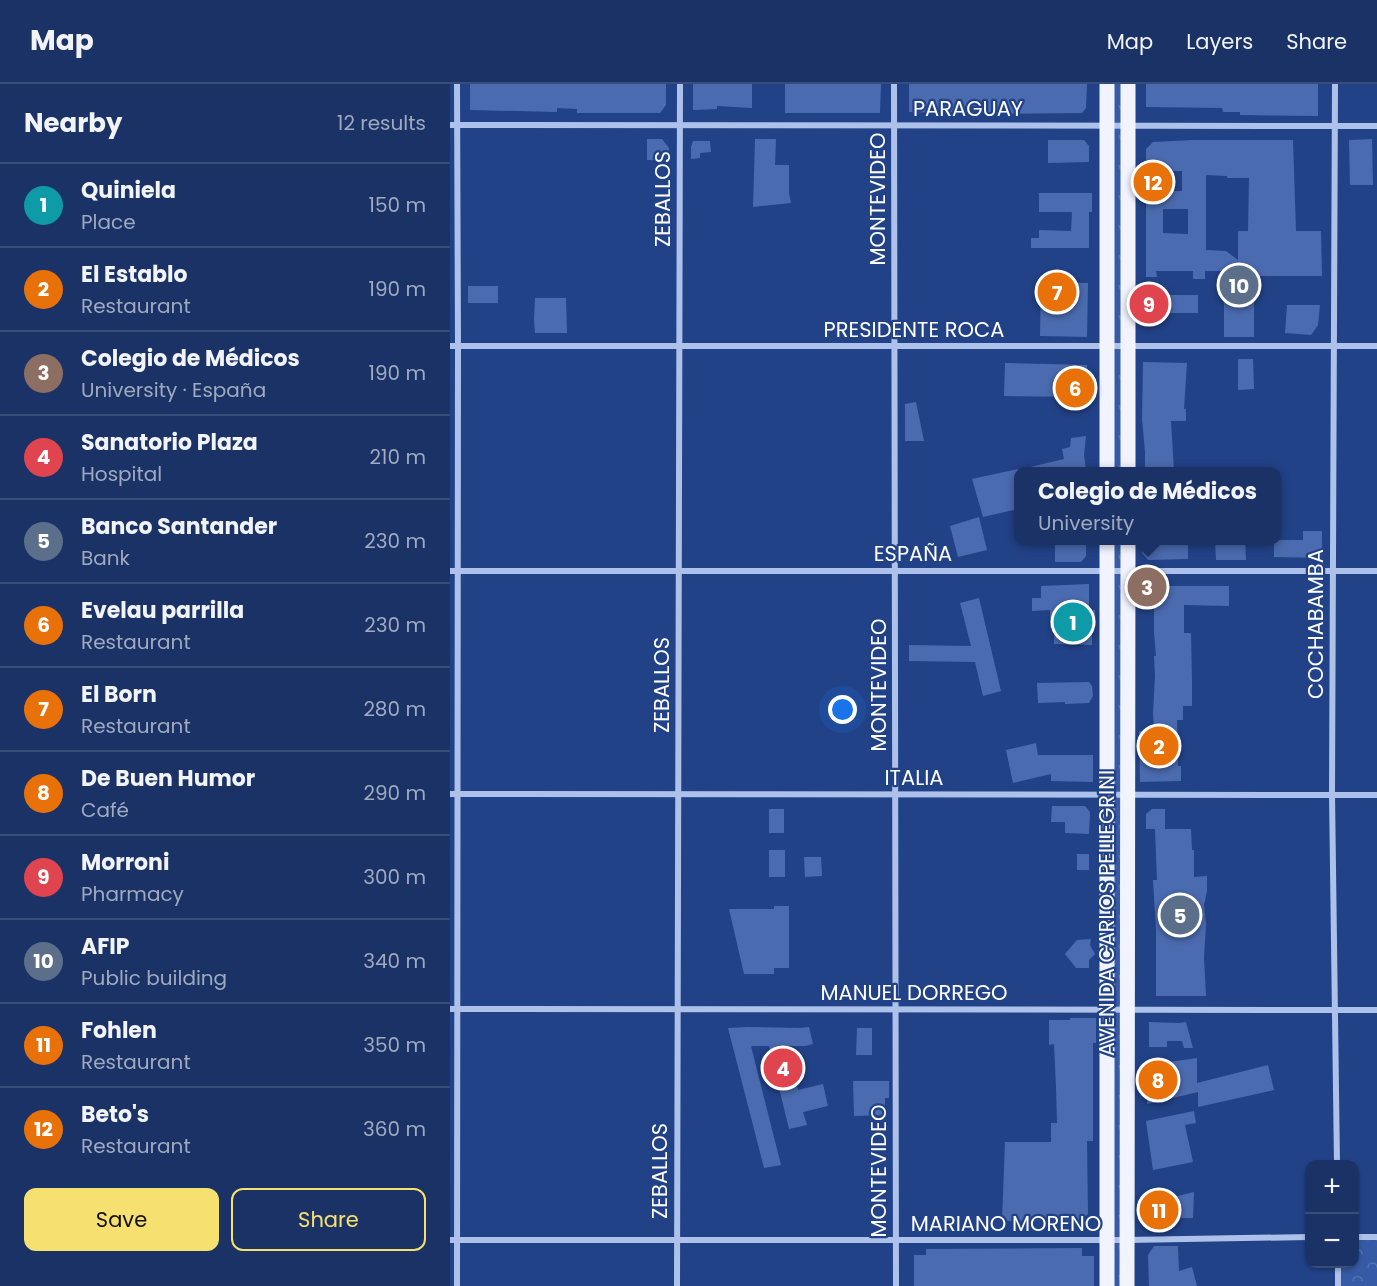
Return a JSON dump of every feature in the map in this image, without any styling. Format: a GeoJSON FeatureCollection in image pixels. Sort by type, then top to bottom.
{"type":"FeatureCollection","features":[{"type":"Feature","properties":{"kind":"main road"},"geometry":{"type":"LineString","coordinates":[[1107,84],[1107,467]]}},
{"type":"Feature","properties":{"kind":"main road"},"geometry":{"type":"LineString","coordinates":[[1128,84],[1128,467]]}},
{"type":"Feature","properties":{"kind":"main road","name":"AVENIDA CARLOS PELLEGRINI"},"geometry":{"type":"LineString","coordinates":[[1107,545],[1107,1286]]}},
{"type":"Feature","properties":{"kind":"main road","name":"AVENIDA CARLOS PELLEGRINI"},"geometry":{"type":"LineString","coordinates":[[1128,545],[1128,1286]]}},
{"type":"Feature","properties":{"kind":"street"},"geometry":{"type":"LineString","coordinates":[[457,84],[454,125],[458,346],[458,571],[454,794],[454,1240],[457,1286]]}},
{"type":"Feature","properties":{"kind":"street","name":"ZEBALLOS"},"geometry":{"type":"LineString","coordinates":[[677,1286],[680,84]]}},
{"type":"Feature","properties":{"kind":"street","name":"MONTEVIDEO"},"geometry":{"type":"LineString","coordinates":[[894,84],[896,1286]]}},
{"type":"Feature","properties":{"kind":"street","name":"COCHABAMBA"},"geometry":{"type":"LineString","coordinates":[[1335,84],[1332,794],[1337,1160]]}},
{"type":"Feature","properties":{"kind":"street","name":"PARAGUAY"},"geometry":{"type":"LineString","coordinates":[[454,125],[1377,126]]}},
{"type":"Feature","properties":{"kind":"street","name":"PRESIDENTE ROCA"},"geometry":{"type":"LineString","coordinates":[[450,346],[1377,346]]}},
{"type":"Feature","properties":{"kind":"street"},"geometry":{"type":"LineString","coordinates":[[450,462],[458,463]]}},
{"type":"Feature","properties":{"kind":"street","name":"ESPAÑA"},"geometry":{"type":"LineString","coordinates":[[450,571],[1377,571]]}},
{"type":"Feature","properties":{"kind":"street","name":"ITALIA"},"geometry":{"type":"LineString","coordinates":[[454,794],[1377,795]]}},
{"type":"Feature","properties":{"kind":"street","name":"MANUEL DORREGO"},"geometry":{"type":"LineString","coordinates":[[454,1009],[1377,1010]]}},
{"type":"Feature","properties":{"kind":"street","name":"MARIANO MORENO"},"geometry":{"type":"LineString","coordinates":[[454,1240],[1127,1240],[1305,1237]]}},
{"type":"Feature","properties":{"kind":"street"},"geometry":{"type":"LineString","coordinates":[[1359,1237],[1377,1237]]}},
{"type":"Feature","properties":{"kind":"street"},"geometry":{"type":"LineString","coordinates":[[1338,1268],[1339,1285]]}},
{"type":"Feature","properties":{"kind":"green space"},"geometry":{"type":"Polygon","coordinates":[[[1107,84],[1128,84],[1128,467],[1107,467],[1107,84]]]}},
{"type":"Feature","properties":{"kind":"green space"},"geometry":{"type":"Polygon","coordinates":[[[1107,545],[1128,545],[1127,1286],[1107,1286],[1107,545]]]}},
{"type":"Feature","properties":{"kind":"green space"},"geometry":{"type":"Polygon","coordinates":[[[1359,1237],[1377,1237],[1377,1286],[1338,1286],[1338,1268],[1359,1268],[1359,1237]]]}},
{"type":"Feature","properties":{"kind":"building"},"geometry":{"type":"Polygon","coordinates":[[[470,84],[666,84],[666,105],[660,113],[577,113],[577,109],[557,108],[557,112],[470,110],[470,84]]]}},
{"type":"Feature","properties":{"kind":"building"},"geometry":{"type":"Polygon","coordinates":[[[693,84],[752,84],[752,108],[717,106],[717,109],[693,110],[693,84]]]}},
{"type":"Feature","properties":{"kind":"building"},"geometry":{"type":"Polygon","coordinates":[[[785,84],[881,84],[880,113],[785,113],[785,84]]]}},
{"type":"Feature","properties":{"kind":"building"},"geometry":{"type":"Polygon","coordinates":[[[909,84],[1087,84],[1086,108],[1082,113],[909,112],[909,84]]]}},
{"type":"Feature","properties":{"kind":"building"},"geometry":{"type":"Polygon","coordinates":[[[1146,84],[1318,84],[1318,116],[1240,115],[1240,112],[1223,112],[1222,108],[1146,107],[1146,84]]]}},
{"type":"Feature","properties":{"kind":"building"},"geometry":{"type":"Polygon","coordinates":[[[647,139],[662,139],[669,148],[669,161],[647,160],[647,139]]]}},
{"type":"Feature","properties":{"kind":"building"},"geometry":{"type":"Polygon","coordinates":[[[755,139],[776,139],[775,165],[789,165],[791,203],[753,207],[755,139]]]}},
{"type":"Feature","properties":{"kind":"building"},"geometry":{"type":"Polygon","coordinates":[[[1372,139],[1373,185],[1350,185],[1349,140],[1372,139]]]}},
{"type":"Feature","properties":{"kind":"building"},"geometry":{"type":"Polygon","coordinates":[[[1048,140],[1084,140],[1089,146],[1089,162],[1048,163],[1048,140]]]}},
{"type":"Feature","properties":{"kind":"building"},"geometry":{"type":"Polygon","coordinates":[[[1293,140],[1296,231],[1321,231],[1322,276],[1254,276],[1254,337],[1224,337],[1224,271],[1205,271],[1205,279],[1193,279],[1193,271],[1156,271],[1157,277],[1146,277],[1146,149],[1153,142],[1293,140]],[[1162,171],[1162,191],[1182,191],[1182,171],[1162,171]],[[1206,175],[1206,250],[1226,251],[1238,260],[1238,231],[1248,231],[1249,178],[1206,175]],[[1163,209],[1163,233],[1188,234],[1188,209],[1163,209]]]}},
{"type":"Feature","properties":{"kind":"building"},"geometry":{"type":"Polygon","coordinates":[[[693,141],[710,141],[711,152],[700,153],[700,158],[691,159],[693,141]]]}},
{"type":"Feature","properties":{"kind":"building"},"geometry":{"type":"Polygon","coordinates":[[[1039,193],[1092,193],[1092,212],[1089,212],[1089,248],[1031,248],[1031,238],[1039,238],[1039,230],[1071,231],[1072,212],[1039,212],[1039,193]]]}},
{"type":"Feature","properties":{"kind":"building"},"geometry":{"type":"Polygon","coordinates":[[[1041,282],[1088,283],[1087,337],[1040,336],[1041,282]]]}},
{"type":"Feature","properties":{"kind":"building"},"geometry":{"type":"Polygon","coordinates":[[[468,286],[498,286],[498,303],[468,303],[468,286]]]}},
{"type":"Feature","properties":{"kind":"building"},"geometry":{"type":"Polygon","coordinates":[[[1160,295],[1198,295],[1198,313],[1143,311],[1143,297],[1160,297],[1160,295]]]}},
{"type":"Feature","properties":{"kind":"building"},"geometry":{"type":"Polygon","coordinates":[[[535,298],[566,298],[567,333],[535,333],[535,298]]]}},
{"type":"Feature","properties":{"kind":"building"},"geometry":{"type":"Polygon","coordinates":[[[1287,305],[1320,305],[1318,325],[1311,335],[1285,333],[1287,305]]]}},
{"type":"Feature","properties":{"kind":"building"},"geometry":{"type":"Polygon","coordinates":[[[1238,359],[1253,359],[1254,389],[1238,390],[1238,359]]]}},
{"type":"Feature","properties":{"kind":"building"},"geometry":{"type":"Polygon","coordinates":[[[1143,362],[1187,363],[1184,409],[1186,409],[1186,421],[1171,421],[1174,467],[1145,467],[1142,419],[1143,362]]]}},
{"type":"Feature","properties":{"kind":"building"},"geometry":{"type":"Polygon","coordinates":[[[1005,363],[1087,365],[1086,397],[1004,396],[1005,363]]]}},
{"type":"Feature","properties":{"kind":"building"},"geometry":{"type":"Polygon","coordinates":[[[916,402],[924,441],[905,441],[905,404],[916,402]]]}},
{"type":"Feature","properties":{"kind":"building"},"geometry":{"type":"Polygon","coordinates":[[[1086,436],[1086,467],[1030,467],[1064,459],[1062,449],[1070,447],[1071,438],[1086,436]]]}},
{"type":"Feature","properties":{"kind":"building"},"geometry":{"type":"Polygon","coordinates":[[[1014,470],[1014,510],[983,517],[972,479],[1014,470]]]}},
{"type":"Feature","properties":{"kind":"building"},"geometry":{"type":"Polygon","coordinates":[[[979,517],[987,550],[958,557],[950,526],[979,517]]]}},
{"type":"Feature","properties":{"kind":"building"},"geometry":{"type":"Polygon","coordinates":[[[1303,531],[1322,531],[1322,558],[1274,557],[1274,545],[1281,545],[1281,540],[1303,540],[1303,531]]]}},
{"type":"Feature","properties":{"kind":"building"},"geometry":{"type":"Polygon","coordinates":[[[1055,545],[1086,545],[1086,556],[1081,562],[1055,562],[1055,545]]]}},
{"type":"Feature","properties":{"kind":"building"},"geometry":{"type":"Polygon","coordinates":[[[1143,545],[1188,545],[1188,559],[1148,560],[1142,553],[1143,545]]]}},
{"type":"Feature","properties":{"kind":"building"},"geometry":{"type":"Polygon","coordinates":[[[1215,545],[1245,545],[1246,560],[1216,560],[1215,545]]]}},
{"type":"Feature","properties":{"kind":"building"},"geometry":{"type":"Polygon","coordinates":[[[1089,584],[1089,610],[1095,610],[1096,626],[1092,627],[1092,645],[1054,644],[1054,628],[1050,628],[1050,610],[1032,611],[1032,598],[1041,598],[1041,586],[1089,584]]]}},
{"type":"Feature","properties":{"kind":"building"},"geometry":{"type":"Polygon","coordinates":[[[1154,586],[1229,586],[1229,606],[1184,605],[1184,633],[1191,633],[1192,706],[1183,706],[1183,720],[1177,720],[1178,766],[1181,766],[1181,781],[1140,782],[1139,731],[1154,731],[1154,656],[1156,656],[1154,586]]]}},
{"type":"Feature","properties":{"kind":"building"},"geometry":{"type":"Polygon","coordinates":[[[979,598],[1001,691],[983,696],[975,662],[909,661],[909,645],[971,646],[960,603],[979,598]]]}},
{"type":"Feature","properties":{"kind":"building"},"geometry":{"type":"Polygon","coordinates":[[[1089,682],[1093,696],[1089,703],[1038,703],[1037,683],[1089,682]]]}},
{"type":"Feature","properties":{"kind":"building"},"geometry":{"type":"Polygon","coordinates":[[[1036,743],[1038,755],[1093,755],[1093,782],[1051,781],[1051,774],[1013,783],[1006,750],[1036,743]]]}},
{"type":"Feature","properties":{"kind":"building"},"geometry":{"type":"Polygon","coordinates":[[[1052,806],[1085,806],[1090,812],[1089,834],[1065,833],[1065,822],[1051,822],[1052,806]]]}},
{"type":"Feature","properties":{"kind":"building"},"geometry":{"type":"Polygon","coordinates":[[[769,809],[784,809],[784,833],[769,833],[769,809]]]}},
{"type":"Feature","properties":{"kind":"building"},"geometry":{"type":"Polygon","coordinates":[[[1152,809],[1165,809],[1165,829],[1191,829],[1194,877],[1207,876],[1204,905],[1206,996],[1156,996],[1153,880],[1157,880],[1155,829],[1146,829],[1146,814],[1152,809]]]}},
{"type":"Feature","properties":{"kind":"building"},"geometry":{"type":"Polygon","coordinates":[[[769,850],[785,850],[785,877],[769,877],[769,850]]]}},
{"type":"Feature","properties":{"kind":"building"},"geometry":{"type":"Polygon","coordinates":[[[1077,854],[1089,854],[1089,870],[1077,870],[1077,854]]]}},
{"type":"Feature","properties":{"kind":"building"},"geometry":{"type":"Polygon","coordinates":[[[804,857],[821,857],[822,876],[805,877],[804,857]]]}},
{"type":"Feature","properties":{"kind":"building"},"geometry":{"type":"Polygon","coordinates":[[[774,906],[789,906],[789,968],[774,968],[774,974],[744,974],[729,909],[774,909],[774,906]]]}},
{"type":"Feature","properties":{"kind":"building"},"geometry":{"type":"Polygon","coordinates":[[[1091,939],[1090,945],[1095,954],[1089,960],[1089,968],[1076,968],[1065,954],[1077,940],[1091,939]]]}},
{"type":"Feature","properties":{"kind":"building"},"geometry":{"type":"Polygon","coordinates":[[[1070,1018],[1096,1018],[1096,1043],[1093,1043],[1093,1141],[1087,1141],[1088,1214],[1081,1220],[1002,1221],[1005,1142],[1051,1142],[1051,1123],[1057,1123],[1054,1044],[1049,1045],[1049,1020],[1070,1020],[1070,1018]]]}},
{"type":"Feature","properties":{"kind":"building"},"geometry":{"type":"Polygon","coordinates":[[[1149,1022],[1186,1022],[1193,1048],[1184,1048],[1182,1041],[1167,1041],[1167,1047],[1149,1047],[1149,1022]]]}},
{"type":"Feature","properties":{"kind":"building"},"geometry":{"type":"Polygon","coordinates":[[[809,1027],[813,1044],[787,1046],[798,1090],[823,1084],[828,1106],[803,1112],[807,1125],[789,1129],[769,1046],[751,1046],[781,1165],[764,1168],[728,1028],[809,1027]]]}},
{"type":"Feature","properties":{"kind":"building"},"geometry":{"type":"Polygon","coordinates":[[[857,1028],[872,1028],[872,1055],[856,1055],[857,1028]]]}},
{"type":"Feature","properties":{"kind":"building"},"geometry":{"type":"Polygon","coordinates":[[[1197,1058],[1197,1083],[1268,1065],[1274,1090],[1198,1107],[1198,1092],[1147,1104],[1147,1065],[1197,1058]]]}},
{"type":"Feature","properties":{"kind":"building"},"geometry":{"type":"Polygon","coordinates":[[[853,1081],[889,1081],[889,1098],[885,1098],[885,1115],[854,1116],[853,1081]]]}},
{"type":"Feature","properties":{"kind":"building"},"geometry":{"type":"Polygon","coordinates":[[[1194,1111],[1196,1123],[1185,1125],[1193,1162],[1153,1170],[1146,1121],[1194,1111]]]}},
{"type":"Feature","properties":{"kind":"building"},"geometry":{"type":"Polygon","coordinates":[[[1194,1192],[1193,1218],[1155,1218],[1148,1211],[1149,1203],[1194,1192]]]}},
{"type":"Feature","properties":{"kind":"building"},"geometry":{"type":"Polygon","coordinates":[[[1154,1246],[1178,1246],[1179,1271],[1192,1267],[1197,1286],[1149,1286],[1148,1255],[1154,1246]]]}},
{"type":"Feature","properties":{"kind":"building"},"geometry":{"type":"Polygon","coordinates":[[[1082,1248],[1082,1256],[1094,1256],[1094,1286],[914,1286],[914,1255],[926,1255],[926,1249],[1082,1248]]]}},
{"type":"Feature","properties":{"kind":"place","name":"Beto's"},"geometry":{"type":"Point","coordinates":[1153,182]}},
{"type":"Feature","properties":{"kind":"place","name":"AFIP"},"geometry":{"type":"Point","coordinates":[1239,285]}},
{"type":"Feature","properties":{"kind":"place","name":"El Born"},"geometry":{"type":"Point","coordinates":[1057,292]}},
{"type":"Feature","properties":{"kind":"place","name":"Morroni"},"geometry":{"type":"Point","coordinates":[1149,304]}},
{"type":"Feature","properties":{"kind":"place","name":"Evelau parrilla"},"geometry":{"type":"Point","coordinates":[1075,388]}},
{"type":"Feature","properties":{"kind":"place","name":"Colegio de Médicos"},"geometry":{"type":"Point","coordinates":[1147,587]}},
{"type":"Feature","properties":{"kind":"place","name":"Quiniela"},"geometry":{"type":"Point","coordinates":[1073,622]}},
{"type":"Feature","properties":{"kind":"place","name":"El Establo"},"geometry":{"type":"Point","coordinates":[1159,746]}},
{"type":"Feature","properties":{"kind":"place","name":"Banco Santander"},"geometry":{"type":"Point","coordinates":[1180,915]}},
{"type":"Feature","properties":{"kind":"place","name":"Sanatorio Plaza"},"geometry":{"type":"Point","coordinates":[783,1068]}},
{"type":"Feature","properties":{"kind":"place","name":"De Buen Humor"},"geometry":{"type":"Point","coordinates":[1158,1080]}},
{"type":"Feature","properties":{"kind":"place","name":"Fohlen"},"geometry":{"type":"Point","coordinates":[1159,1210]}}]}
